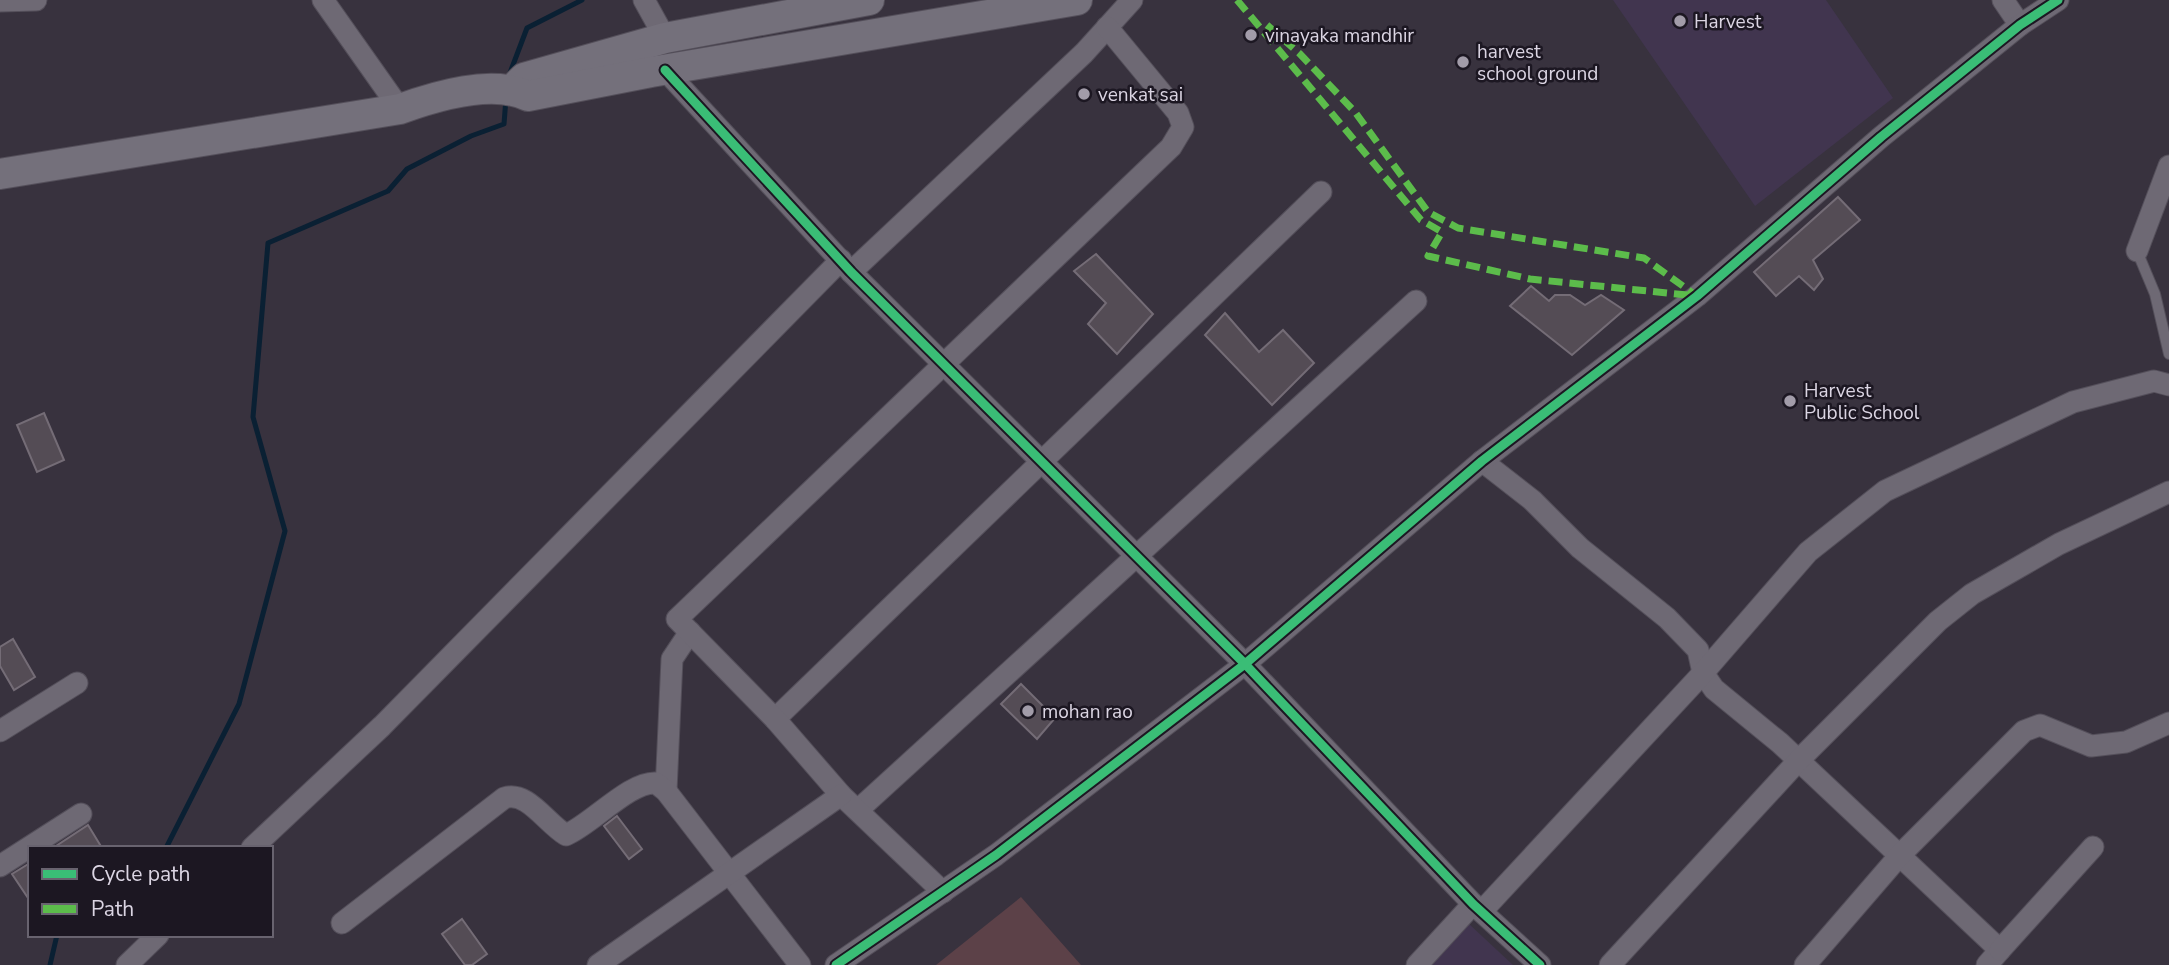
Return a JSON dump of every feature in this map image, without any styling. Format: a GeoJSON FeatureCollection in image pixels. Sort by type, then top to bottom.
{"type":"FeatureCollection","features":[{"type":"Feature","properties":{"kind":"street"},"geometry":{"type":"LineString","coordinates":[[0,1],[36,0]]}},
{"type":"Feature","properties":{"kind":"street"},"geometry":{"type":"LineString","coordinates":[[323,0],[400,109]]}},
{"type":"Feature","properties":{"kind":"street"},"geometry":{"type":"LineString","coordinates":[[644,0],[665,38]]}},
{"type":"Feature","properties":{"kind":"street"},"geometry":{"type":"LineString","coordinates":[[513,89],[524,78],[665,38],[869,0]]}},
{"type":"Feature","properties":{"kind":"street"},"geometry":{"type":"LineString","coordinates":[[0,174],[400,109],[429,98],[513,89],[528,96],[665,69],[1077,0]]}},
{"type":"Feature","properties":{"kind":"street"},"geometry":{"type":"LineString","coordinates":[[254,846],[382,726],[846,266],[1084,53],[1132,0]]}},
{"type":"Feature","properties":{"kind":"street"},"geometry":{"type":"LineString","coordinates":[[2003,0],[2020,25]]}},
{"type":"Feature","properties":{"kind":"street"},"geometry":{"type":"LineString","coordinates":[[836,965],[943,892],[1245,664],[1482,461],[1697,296],[1881,137],[2020,25],[2058,0]]}},
{"type":"Feature","properties":{"kind":"street"},"geometry":{"type":"LineString","coordinates":[[943,892],[841,795],[775,719],[677,619],[1171,147],[1183,127],[1178,113],[1107,27]]}},
{"type":"Feature","properties":{"kind":"street"},"geometry":{"type":"LineString","coordinates":[[665,69],[846,266],[1245,664],[1477,908],[1540,965]]}},
{"type":"Feature","properties":{"kind":"street"},"geometry":{"type":"LineString","coordinates":[[2137,251],[2169,166]]}},
{"type":"Feature","properties":{"kind":"street"},"geometry":{"type":"LineString","coordinates":[[775,719],[1321,192]]}},
{"type":"Feature","properties":{"kind":"street"},"geometry":{"type":"LineString","coordinates":[[858,810],[1416,301]]}},
{"type":"Feature","properties":{"kind":"street"},"geometry":{"type":"LineString","coordinates":[[1418,965],[1477,908],[1703,673],[1808,552],[1885,491],[2073,402],[2154,382],[2169,385]]}},
{"type":"Feature","properties":{"kind":"street"},"geometry":{"type":"LineString","coordinates":[[1482,461],[1532,500],[1580,548],[1667,618],[1698,650],[1703,673],[1714,689],[1780,743],[1900,855],[1994,957],[2093,847]]}},
{"type":"Feature","properties":{"kind":"street"},"geometry":{"type":"LineString","coordinates":[[1610,965],[1798,761],[1938,621],[1972,594],[2059,544],[2169,492]]}},
{"type":"Feature","properties":{"kind":"street"},"geometry":{"type":"LineString","coordinates":[[666,791],[672,659],[690,632]]}},
{"type":"Feature","properties":{"kind":"street"},"geometry":{"type":"LineString","coordinates":[[0,731],[77,683]]}},
{"type":"Feature","properties":{"kind":"street"},"geometry":{"type":"LineString","coordinates":[[1805,965],[1900,855],[2024,731],[2040,725],[2091,746],[2126,742],[2169,723]]}},
{"type":"Feature","properties":{"kind":"street"},"geometry":{"type":"LineString","coordinates":[[342,923],[505,798],[513,795],[524,797],[550,825],[566,835],[583,828],[640,784],[656,783],[666,791],[726,873],[800,965]]}},
{"type":"Feature","properties":{"kind":"street"},"geometry":{"type":"LineString","coordinates":[[598,965],[841,795]]}},
{"type":"Feature","properties":{"kind":"street"},"geometry":{"type":"LineString","coordinates":[[31,846],[81,814]]}},
{"type":"Feature","properties":{"kind":"street"},"geometry":{"type":"LineString","coordinates":[[0,866],[28,848]]}},
{"type":"Feature","properties":{"kind":"street"},"geometry":{"type":"LineString","coordinates":[[127,965],[156,937]]}},
{"type":"Feature","properties":{"kind":"lane"},"geometry":{"type":"LineString","coordinates":[[2137,251],[2155,293],[2169,354]]}},
{"type":"Feature","properties":{"kind":"shaded area"},"geometry":{"type":"Polygon","coordinates":[[[1613,0],[1826,0],[1893,98],[1755,206],[1613,0]]]}},
{"type":"Feature","properties":{"kind":"shaded area"},"geometry":{"type":"Polygon","coordinates":[[[1021,897],[1081,965],[936,965],[1021,897]]]}},
{"type":"Feature","properties":{"kind":"shaded area"},"geometry":{"type":"Polygon","coordinates":[[[1469,924],[1513,965],[1432,965],[1469,924]]]}},
{"type":"Feature","properties":{"kind":"building"},"geometry":{"type":"Polygon","coordinates":[[[1838,197],[1860,220],[1813,260],[1823,279],[1814,290],[1799,276],[1776,296],[1754,272],[1838,197]]]}},
{"type":"Feature","properties":{"kind":"building"},"geometry":{"type":"Polygon","coordinates":[[[1096,254],[1153,314],[1117,354],[1088,324],[1106,303],[1074,271],[1096,254]]]}},
{"type":"Feature","properties":{"kind":"building"},"geometry":{"type":"Polygon","coordinates":[[[1531,286],[1549,301],[1555,295],[1570,295],[1585,305],[1601,295],[1624,310],[1572,355],[1510,306],[1531,286]]]}},
{"type":"Feature","properties":{"kind":"building"},"geometry":{"type":"Polygon","coordinates":[[[1225,313],[1259,352],[1283,330],[1314,363],[1272,405],[1205,335],[1225,313]]]}},
{"type":"Feature","properties":{"kind":"building"},"geometry":{"type":"Polygon","coordinates":[[[44,413],[64,460],[37,472],[17,425],[44,413]]]}},
{"type":"Feature","properties":{"kind":"building"},"geometry":{"type":"Polygon","coordinates":[[[13,639],[35,677],[14,690],[0,666],[0,647],[13,639]]]}},
{"type":"Feature","properties":{"kind":"building","name":"mohan rao"},"geometry":{"type":"Polygon","coordinates":[[[1021,684],[1055,718],[1037,739],[1001,704],[1021,684]]]}},
{"type":"Feature","properties":{"kind":"building"},"geometry":{"type":"Polygon","coordinates":[[[617,816],[642,849],[629,859],[604,826],[617,816]]]}},
{"type":"Feature","properties":{"kind":"building"},"geometry":{"type":"Polygon","coordinates":[[[88,825],[101,846],[56,846],[88,825]]]}},
{"type":"Feature","properties":{"kind":"building"},"geometry":{"type":"Polygon","coordinates":[[[28,864],[28,898],[12,874],[28,864]]]}},
{"type":"Feature","properties":{"kind":"building"},"geometry":{"type":"Polygon","coordinates":[[[462,919],[487,954],[472,965],[465,965],[442,934],[462,919]]]}},
{"type":"Feature","properties":{"kind":"waterway"},"geometry":{"type":"LineString","coordinates":[[508,78],[527,28],[582,0]]}},
{"type":"Feature","properties":{"kind":"waterway"},"geometry":{"type":"LineString","coordinates":[[167,846],[239,704],[285,531],[253,417],[268,243],[388,191],[407,169],[471,136],[504,124],[506,98]]}},
{"type":"Feature","properties":{"kind":"waterway"},"geometry":{"type":"LineString","coordinates":[[50,965],[57,937]]}},
{"type":"Feature","properties":{"kind":"marked path"},"geometry":{"type":"LineString","coordinates":[[1237,0],[1421,220],[1442,232],[1428,256],[1530,279],[1697,296]]}},
{"type":"Feature","properties":{"kind":"marked path"},"geometry":{"type":"LineString","coordinates":[[1267,25],[1300,54],[1355,112],[1428,212],[1458,228],[1644,258],[1694,294]]}},
{"type":"Feature","properties":{"kind":"cycle path"},"geometry":{"type":"LineString","coordinates":[[836,965],[996,855],[1245,664],[1482,461],[1697,296],[1881,137],[2020,25],[2058,0]]}},
{"type":"Feature","properties":{"kind":"cycle path"},"geometry":{"type":"LineString","coordinates":[[665,70],[851,272],[1245,664],[1473,904],[1540,965]]}},
{"type":"Feature","properties":{"kind":"place","name":"Harvest"},"geometry":{"type":"Point","coordinates":[1680,21]}},
{"type":"Feature","properties":{"kind":"place","name":"vinayaka mandhir"},"geometry":{"type":"Point","coordinates":[1251,35]}},
{"type":"Feature","properties":{"kind":"place","name":"harvest school ground"},"geometry":{"type":"Point","coordinates":[1463,62]}},
{"type":"Feature","properties":{"kind":"place","name":"venkat sai"},"geometry":{"type":"Point","coordinates":[1084,94]}},
{"type":"Feature","properties":{"kind":"place","name":"Harvest Public School"},"geometry":{"type":"Point","coordinates":[1790,401]}},
{"type":"Feature","properties":{"kind":"place","name":"mohan rao"},"geometry":{"type":"Point","coordinates":[1028,711]}}]}
